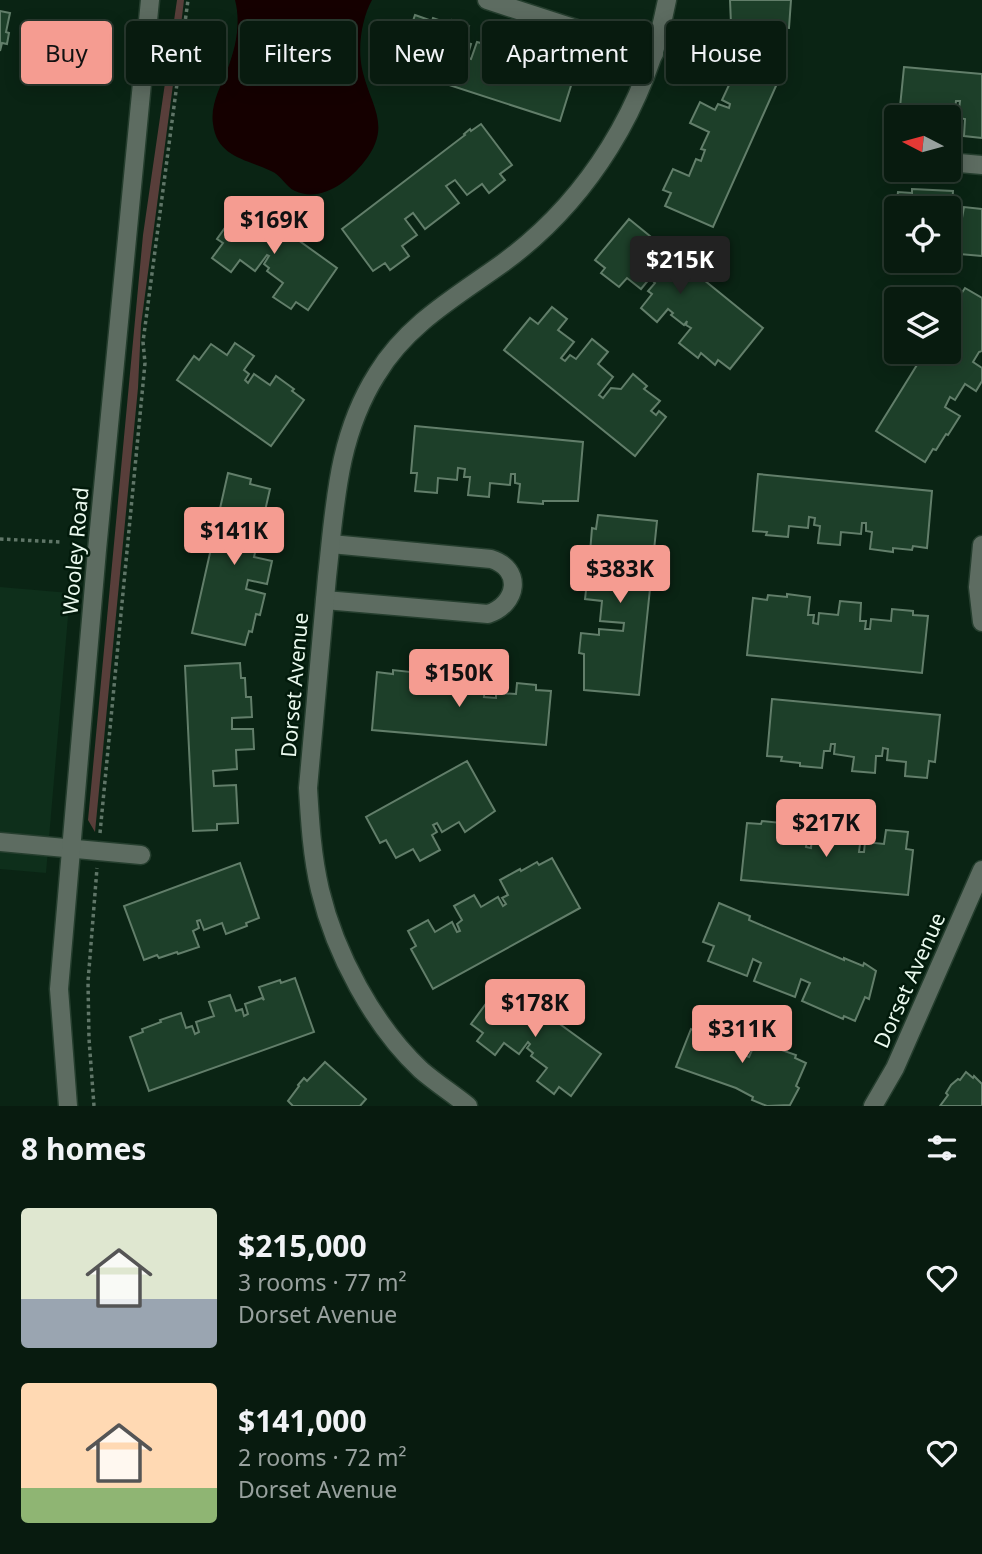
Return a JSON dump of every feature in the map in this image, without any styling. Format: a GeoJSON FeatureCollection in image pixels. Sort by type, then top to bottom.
{"type":"FeatureCollection","features":[{"type":"Feature","properties":{"kind":"street","name":"Wooley Road"},"geometry":{"type":"LineString","coordinates":[[68,1106],[59,989],[150,0]]}},
{"type":"Feature","properties":{"kind":"street"},"geometry":{"type":"LineString","coordinates":[[487,0],[654,54]]}},
{"type":"Feature","properties":{"kind":"street","name":"Dorset Avenue"},"geometry":{"type":"LineString","coordinates":[[468,1106],[421,1069],[396,1042],[361,992],[340,951],[320,890],[308,788],[337,478],[356,415],[377,374],[392,352],[433,310],[504,262],[542,229],[573,198],[598,165],[623,128],[654,54],[667,0]]}},
{"type":"Feature","properties":{"kind":"street"},"geometry":{"type":"LineString","coordinates":[[961,163],[982,165]]}},
{"type":"Feature","properties":{"kind":"street"},"geometry":{"type":"LineString","coordinates":[[325,600],[488,614],[499,610],[510,600],[512,589],[512,577],[507,568],[501,562],[491,559],[331,544]]}},
{"type":"Feature","properties":{"kind":"street"},"geometry":{"type":"LineString","coordinates":[[982,545],[978,587],[982,622]]}},
{"type":"Feature","properties":{"kind":"street"},"geometry":{"type":"LineString","coordinates":[[0,842],[141,855]]}},
{"type":"Feature","properties":{"kind":"street","name":"Dorset Avenue"},"geometry":{"type":"LineString","coordinates":[[873,1106],[895,1068],[982,870]]}},
{"type":"Feature","properties":{"kind":"path"},"geometry":{"type":"LineString","coordinates":[[94,1106],[88,982],[98,850],[145,363],[143,342],[188,0]]}},
{"type":"Feature","properties":{"kind":"path"},"geometry":{"type":"LineString","coordinates":[[0,539],[60,542]]}},
{"type":"Feature","properties":{"kind":"shaded area"},"geometry":{"type":"Polygon","coordinates":[[[177,0],[184,0],[181,21],[174,21],[177,0]]]}},
{"type":"Feature","properties":{"kind":"shaded area"},"geometry":{"type":"Polygon","coordinates":[[[235,0],[372,0],[363,26],[360,55],[363,73],[375,107],[377,138],[358,169],[334,188],[315,194],[295,191],[275,173],[243,160],[220,144],[212,117],[222,84],[226,84],[238,17],[235,0]]]}},
{"type":"Feature","properties":{"kind":"shaded area"},"geometry":{"type":"Polygon","coordinates":[[[165,84],[173,84],[141,325],[138,388],[95,832],[88,820],[143,235],[165,84]]]}},
{"type":"Feature","properties":{"kind":"shaded area"},"geometry":{"type":"Polygon","coordinates":[[[0,587],[70,593],[46,873],[0,869],[0,587]]]}},
{"type":"Feature","properties":{"kind":"building"},"geometry":{"type":"Polygon","coordinates":[[[730,0],[791,0],[789,28],[786,28],[786,21],[731,21],[730,0]]]}},
{"type":"Feature","properties":{"kind":"building"},"geometry":{"type":"Polygon","coordinates":[[[0,11],[10,13],[6,32],[9,33],[7,44],[2,43],[0,51],[0,11]]]}},
{"type":"Feature","properties":{"kind":"building"},"geometry":{"type":"Polygon","coordinates":[[[415,15],[432,21],[413,21],[415,15]]]}},
{"type":"Feature","properties":{"kind":"building"},"geometry":{"type":"Polygon","coordinates":[[[477,42],[482,43],[482,84],[572,84],[560,121],[446,84],[468,84],[468,58],[471,59],[477,42]]]}},
{"type":"Feature","properties":{"kind":"building"},"geometry":{"type":"Polygon","coordinates":[[[904,67],[982,74],[982,138],[964,136],[965,119],[961,118],[960,101],[956,101],[956,105],[900,105],[904,67]]]}},
{"type":"Feature","properties":{"kind":"building"},"geometry":{"type":"Polygon","coordinates":[[[730,84],[777,84],[713,227],[665,206],[671,193],[663,190],[673,169],[689,176],[696,159],[701,161],[705,150],[701,149],[709,132],[690,123],[700,102],[715,110],[718,104],[729,108],[730,104],[722,100],[730,84]]]}},
{"type":"Feature","properties":{"kind":"building"},"geometry":{"type":"Polygon","coordinates":[[[481,124],[512,165],[500,174],[505,180],[489,193],[482,184],[467,195],[455,180],[446,186],[459,203],[425,229],[413,213],[405,219],[417,235],[402,246],[409,256],[390,270],[385,263],[373,271],[342,229],[470,129],[471,131],[481,124]]]}},
{"type":"Feature","properties":{"kind":"building"},"geometry":{"type":"Polygon","coordinates":[[[912,189],[953,191],[953,196],[898,196],[898,192],[912,193],[912,189]]]}},
{"type":"Feature","properties":{"kind":"building"},"geometry":{"type":"Polygon","coordinates":[[[244,201],[337,268],[308,310],[296,302],[291,309],[273,297],[283,283],[267,271],[269,268],[264,264],[269,256],[267,255],[255,271],[240,260],[231,272],[212,258],[223,243],[217,239],[244,201]]]}},
{"type":"Feature","properties":{"kind":"building"},"geometry":{"type":"Polygon","coordinates":[[[964,207],[982,209],[982,256],[961,254],[961,218],[964,207]]]}},
{"type":"Feature","properties":{"kind":"building"},"geometry":{"type":"Polygon","coordinates":[[[629,219],[763,328],[730,369],[718,360],[715,365],[701,353],[698,358],[679,343],[691,328],[686,325],[687,321],[684,325],[671,315],[673,313],[668,309],[657,322],[641,308],[652,294],[648,291],[655,283],[650,278],[641,289],[627,278],[619,287],[601,273],[605,268],[595,260],[629,219]]]}},
{"type":"Feature","properties":{"kind":"building"},"geometry":{"type":"Polygon","coordinates":[[[965,288],[982,298],[982,351],[973,362],[982,368],[982,381],[976,391],[965,384],[955,400],[950,397],[945,407],[960,416],[925,462],[876,431],[918,364],[961,364],[961,294],[965,288]]]}},
{"type":"Feature","properties":{"kind":"building"},"geometry":{"type":"Polygon","coordinates":[[[552,307],[567,319],[558,330],[574,342],[561,358],[565,361],[570,355],[576,359],[592,339],[608,352],[598,364],[613,377],[599,395],[603,398],[611,388],[621,389],[633,374],[647,386],[644,389],[660,401],[651,411],[656,415],[659,411],[666,417],[635,456],[504,350],[530,318],[538,324],[552,307]]]}},
{"type":"Feature","properties":{"kind":"building"},"geometry":{"type":"Polygon","coordinates":[[[235,343],[254,356],[244,370],[249,374],[245,380],[248,383],[254,374],[270,385],[276,376],[304,400],[271,446],[177,380],[194,356],[199,360],[211,344],[227,355],[235,343]]]}},
{"type":"Feature","properties":{"kind":"building"},"geometry":{"type":"Polygon","coordinates":[[[415,426],[583,442],[578,501],[543,501],[543,504],[518,502],[520,484],[515,483],[515,474],[511,474],[510,485],[490,483],[489,497],[468,495],[470,477],[464,477],[465,469],[458,468],[457,480],[438,478],[437,493],[415,491],[417,473],[411,473],[415,426]]]}},
{"type":"Feature","properties":{"kind":"building"},"geometry":{"type":"Polygon","coordinates":[[[228,473],[251,479],[250,484],[270,489],[262,524],[243,520],[239,535],[258,540],[254,557],[272,561],[267,584],[248,580],[246,589],[265,594],[260,615],[256,614],[252,632],[249,631],[245,645],[192,633],[228,473]]]}},
{"type":"Feature","properties":{"kind":"building"},"geometry":{"type":"Polygon","coordinates":[[[758,474],[932,491],[927,548],[893,548],[893,552],[870,549],[872,532],[866,531],[866,523],[862,523],[861,534],[841,532],[840,545],[818,543],[820,526],[814,525],[815,518],[809,517],[808,528],[789,526],[788,537],[753,531],[758,474]]]}},
{"type":"Feature","properties":{"kind":"building"},"geometry":{"type":"Polygon","coordinates":[[[598,515],[657,521],[639,695],[584,690],[584,654],[579,653],[581,633],[599,635],[599,629],[623,631],[624,623],[600,621],[602,601],[585,599],[587,582],[607,584],[607,579],[625,581],[626,574],[600,571],[602,554],[590,553],[592,528],[596,529],[598,515]]]}},
{"type":"Feature","properties":{"kind":"building"},"geometry":{"type":"Polygon","coordinates":[[[787,594],[810,597],[808,615],[814,615],[813,623],[818,624],[819,613],[838,615],[840,601],[861,603],[860,621],[866,621],[865,629],[870,629],[871,619],[891,621],[892,609],[928,616],[922,673],[747,655],[753,598],[767,600],[768,595],[787,597],[787,594]]]}},
{"type":"Feature","properties":{"kind":"building"},"geometry":{"type":"Polygon","coordinates":[[[240,663],[241,678],[245,678],[246,697],[251,697],[252,717],[232,718],[232,729],[253,729],[254,749],[236,750],[237,769],[213,771],[214,786],[236,785],[238,823],[217,824],[217,830],[193,831],[185,666],[240,663]]]}},
{"type":"Feature","properties":{"kind":"building"},"geometry":{"type":"Polygon","coordinates":[[[410,668],[434,670],[432,690],[442,691],[443,686],[462,688],[463,674],[486,676],[484,697],[496,698],[496,693],[516,694],[517,683],[536,685],[536,690],[551,691],[546,745],[372,730],[377,672],[410,672],[410,668]]]}},
{"type":"Feature","properties":{"kind":"building"},"geometry":{"type":"Polygon","coordinates":[[[772,699],[940,715],[935,762],[929,761],[927,778],[905,776],[906,762],[887,760],[888,749],[883,748],[882,756],[876,756],[875,773],[852,771],[854,757],[834,754],[835,744],[831,744],[830,751],[824,751],[822,768],[800,766],[800,763],[781,761],[782,757],[767,756],[772,699]]]}},
{"type":"Feature","properties":{"kind":"building"},"geometry":{"type":"Polygon","coordinates":[[[467,761],[495,811],[465,832],[459,822],[442,832],[437,823],[433,825],[437,832],[432,835],[440,850],[420,861],[413,849],[396,858],[386,840],[380,843],[366,817],[467,761]]]}},
{"type":"Feature","properties":{"kind":"building"},"geometry":{"type":"Polygon","coordinates":[[[781,820],[803,822],[801,839],[807,840],[806,847],[811,848],[812,837],[833,839],[834,824],[856,827],[854,844],[860,844],[859,852],[864,852],[865,842],[884,844],[886,830],[908,832],[906,849],[913,850],[908,895],[741,880],[747,823],[781,823],[781,820]]]}},
{"type":"Feature","properties":{"kind":"building"},"geometry":{"type":"Polygon","coordinates":[[[552,858],[580,908],[433,989],[411,949],[416,946],[408,931],[428,920],[435,932],[452,922],[457,932],[460,931],[457,924],[462,920],[454,906],[474,895],[481,907],[498,897],[503,906],[506,904],[502,898],[508,895],[500,880],[520,869],[521,871],[537,862],[539,865],[552,858]]]}},
{"type":"Feature","properties":{"kind":"building"},"geometry":{"type":"Polygon","coordinates":[[[240,863],[259,918],[226,934],[222,923],[204,930],[200,920],[197,921],[199,928],[193,931],[199,947],[144,960],[124,906],[240,863]]]}},
{"type":"Feature","properties":{"kind":"building"},"geometry":{"type":"Polygon","coordinates":[[[719,903],[750,916],[749,920],[844,960],[863,966],[864,963],[876,971],[869,999],[865,997],[855,1021],[844,1016],[843,1019],[802,1001],[810,983],[801,979],[795,997],[754,981],[761,963],[753,959],[747,976],[708,961],[714,946],[703,942],[719,903]]]}},
{"type":"Feature","properties":{"kind":"building"},"geometry":{"type":"Polygon","coordinates":[[[295,978],[314,1032],[149,1091],[130,1037],[161,1022],[160,1020],[181,1013],[186,1028],[192,1026],[195,1034],[199,1032],[196,1022],[214,1016],[209,1002],[230,995],[236,1011],[242,1009],[244,1016],[248,1014],[245,1004],[262,998],[264,1000],[259,987],[295,978]]]}},
{"type":"Feature","properties":{"kind":"building"},"geometry":{"type":"Polygon","coordinates":[[[502,982],[601,1054],[571,1096],[559,1087],[554,1094],[537,1081],[547,1068],[531,1056],[533,1053],[527,1048],[530,1044],[528,1042],[519,1054],[504,1043],[495,1055],[477,1041],[483,1033],[471,1024],[502,982]]]}},
{"type":"Feature","properties":{"kind":"building"},"geometry":{"type":"Polygon","coordinates":[[[709,1019],[749,1036],[741,1054],[749,1057],[756,1041],[796,1055],[795,1058],[806,1063],[796,1086],[799,1088],[790,1105],[767,1106],[752,1100],[753,1097],[736,1088],[676,1067],[691,1029],[702,1034],[709,1019]]]}},
{"type":"Feature","properties":{"kind":"building"},"geometry":{"type":"Polygon","coordinates":[[[325,1062],[366,1099],[360,1106],[293,1106],[288,1101],[304,1078],[307,1081],[325,1062]]]}},
{"type":"Feature","properties":{"kind":"building"},"geometry":{"type":"Polygon","coordinates":[[[966,1072],[982,1084],[982,1106],[940,1106],[951,1085],[960,1080],[966,1072]]]}}]}
